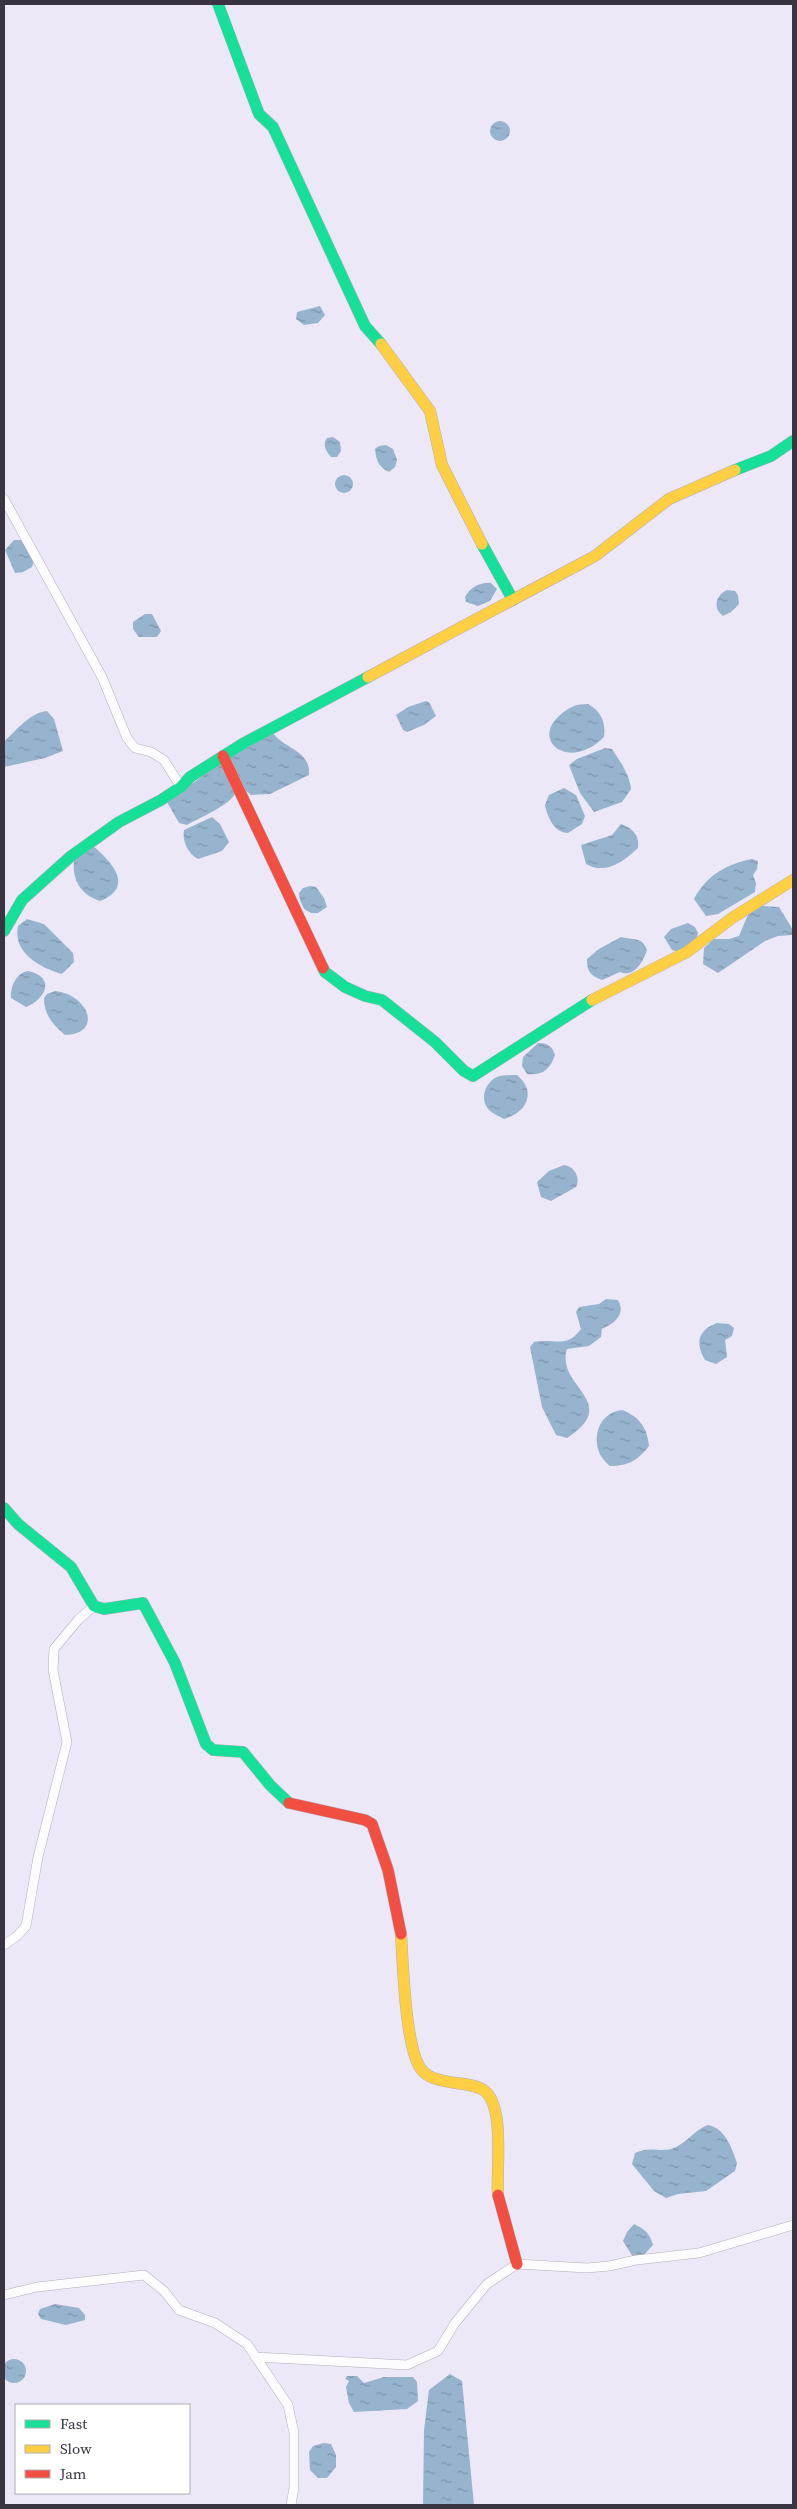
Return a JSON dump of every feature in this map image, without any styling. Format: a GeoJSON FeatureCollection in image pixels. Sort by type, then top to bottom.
{"type":"FeatureCollection","features":[{"type":"Feature","properties":{"kind":"street"},"geometry":{"type":"LineString","coordinates":[[218,4],[259,114],[273,127],[365,326],[384,346],[430,411],[442,466],[473,528],[513,600]]}},
{"type":"Feature","properties":{"kind":"street"},"geometry":{"type":"LineString","coordinates":[[4,931],[22,900],[70,857],[118,822],[181,786],[190,777],[223,756],[595,556],[669,499],[697,485],[771,456],[793,441]]}},
{"type":"Feature","properties":{"kind":"street"},"geometry":{"type":"LineString","coordinates":[[4,499],[102,677],[127,738],[135,748],[151,752],[164,760],[181,786]]}},
{"type":"Feature","properties":{"kind":"street"},"geometry":{"type":"LineString","coordinates":[[223,756],[325,972],[345,987],[365,996],[382,1000],[435,1042],[464,1071],[473,1076],[586,1004],[687,952],[732,918],[793,880]]}},
{"type":"Feature","properties":{"kind":"street"},"geometry":{"type":"LineString","coordinates":[[4,1508],[26,1532],[66,1561],[79,1577],[94,1606],[105,1610],[136,1601],[143,1603],[175,1662],[206,1744],[213,1750],[243,1752],[270,1785],[287,1802],[365,1820],[372,1825],[382,1848],[400,1919],[404,1988],[418,2063],[426,2075],[436,2080],[480,2089],[486,2092],[491,2099],[494,2109],[498,2152],[498,2196],[516,2264]]}},
{"type":"Feature","properties":{"kind":"street"},"geometry":{"type":"LineString","coordinates":[[4,1945],[18,1936],[26,1926],[38,1857],[67,1742],[53,1670],[54,1649],[78,1620],[94,1606]]}},
{"type":"Feature","properties":{"kind":"street"},"geometry":{"type":"LineString","coordinates":[[256,2357],[407,2365],[438,2351],[455,2322],[487,2284],[516,2264],[587,2268],[609,2266],[636,2260],[699,2253],[793,2225]]}},
{"type":"Feature","properties":{"kind":"street"},"geometry":{"type":"LineString","coordinates":[[4,2295],[37,2287],[144,2275],[164,2291],[178,2310],[214,2323],[247,2344],[288,2405],[294,2433],[294,2488],[291,2505]]}},
{"type":"Feature","properties":{"kind":"water"},"geometry":{"type":"Polygon","coordinates":[[[500,121],[507,124],[510,131],[507,138],[500,141],[493,138],[490,131],[493,124],[500,121]]]}},
{"type":"Feature","properties":{"kind":"water"},"geometry":{"type":"Polygon","coordinates":[[[320,306],[325,315],[318,323],[304,325],[296,319],[297,312],[320,306]]]}},
{"type":"Feature","properties":{"kind":"water"},"geometry":{"type":"Polygon","coordinates":[[[333,437],[340,442],[341,451],[337,457],[331,457],[325,446],[327,438],[333,437]]]}},
{"type":"Feature","properties":{"kind":"water"},"geometry":{"type":"Polygon","coordinates":[[[386,445],[393,449],[397,460],[395,467],[389,472],[379,463],[375,449],[386,445]]]}},
{"type":"Feature","properties":{"kind":"water"},"geometry":{"type":"Polygon","coordinates":[[[344,475],[350,478],[353,484],[350,490],[344,493],[338,490],[335,484],[338,478],[344,475]]]}},
{"type":"Feature","properties":{"kind":"water"},"geometry":{"type":"Polygon","coordinates":[[[14,540],[21,540],[34,560],[32,567],[23,572],[15,573],[5,550],[14,540]]]}},
{"type":"Feature","properties":{"kind":"water"},"geometry":{"type":"Polygon","coordinates":[[[491,583],[497,589],[490,601],[478,606],[466,602],[465,597],[467,593],[473,588],[480,584],[491,583]]]}},
{"type":"Feature","properties":{"kind":"water"},"geometry":{"type":"Polygon","coordinates":[[[727,590],[735,591],[738,595],[739,604],[731,612],[723,616],[717,609],[717,602],[720,595],[727,590]]]}},
{"type":"Feature","properties":{"kind":"water"},"geometry":{"type":"Polygon","coordinates":[[[145,614],[152,614],[161,631],[157,637],[139,637],[133,629],[133,622],[145,614]]]}},
{"type":"Feature","properties":{"kind":"water"},"geometry":{"type":"Polygon","coordinates":[[[426,701],[429,702],[436,716],[424,725],[407,732],[403,730],[396,715],[408,707],[426,701]]]}},
{"type":"Feature","properties":{"kind":"water"},"geometry":{"type":"Polygon","coordinates":[[[588,704],[602,718],[604,737],[591,747],[578,752],[567,752],[558,749],[552,743],[549,734],[552,725],[560,715],[570,708],[576,705],[588,704]]]}},
{"type":"Feature","properties":{"kind":"water"},"geometry":{"type":"Polygon","coordinates":[[[47,711],[54,719],[63,751],[45,758],[4,767],[4,742],[29,718],[47,711]]]}},
{"type":"Feature","properties":{"kind":"water"},"geometry":{"type":"Polygon","coordinates":[[[273,733],[306,760],[309,775],[270,794],[251,795],[246,791],[229,756],[273,733]]]}},
{"type":"Feature","properties":{"kind":"water"},"geometry":{"type":"Polygon","coordinates":[[[605,748],[612,749],[626,773],[631,789],[622,802],[594,812],[580,793],[569,765],[577,759],[605,748]]]}},
{"type":"Feature","properties":{"kind":"water"},"geometry":{"type":"Polygon","coordinates":[[[219,764],[223,765],[236,792],[233,797],[228,802],[187,825],[179,823],[167,802],[219,764]]]}},
{"type":"Feature","properties":{"kind":"water"},"geometry":{"type":"Polygon","coordinates":[[[564,788],[576,795],[585,816],[582,824],[568,833],[555,827],[549,819],[545,805],[549,795],[564,788]]]}},
{"type":"Feature","properties":{"kind":"water"},"geometry":{"type":"Polygon","coordinates":[[[212,817],[220,824],[229,842],[222,851],[198,859],[191,854],[187,847],[184,830],[212,817]]]}},
{"type":"Feature","properties":{"kind":"water"},"geometry":{"type":"Polygon","coordinates":[[[621,824],[634,833],[638,839],[638,848],[614,865],[600,868],[586,864],[581,845],[612,835],[621,824]]]}},
{"type":"Feature","properties":{"kind":"water"},"geometry":{"type":"Polygon","coordinates":[[[93,846],[107,859],[117,874],[118,882],[116,889],[111,895],[100,901],[88,895],[79,886],[74,868],[74,861],[93,846]]]}},
{"type":"Feature","properties":{"kind":"water"},"geometry":{"type":"Polygon","coordinates":[[[752,859],[758,861],[757,869],[753,875],[756,883],[755,892],[718,914],[706,916],[694,899],[704,884],[725,868],[752,859]]]}},
{"type":"Feature","properties":{"kind":"water"},"geometry":{"type":"Polygon","coordinates":[[[316,887],[324,898],[327,907],[318,913],[311,913],[304,909],[300,900],[299,893],[303,888],[316,887]]]}},
{"type":"Feature","properties":{"kind":"water"},"geometry":{"type":"Polygon","coordinates":[[[762,906],[779,907],[793,930],[792,935],[778,936],[765,941],[718,973],[703,964],[704,948],[714,939],[729,939],[739,936],[750,910],[762,906]]]}},
{"type":"Feature","properties":{"kind":"water"},"geometry":{"type":"Polygon","coordinates":[[[27,919],[44,924],[73,953],[74,962],[62,974],[45,968],[29,958],[23,951],[17,935],[18,926],[27,919]]]}},
{"type":"Feature","properties":{"kind":"water"},"geometry":{"type":"Polygon","coordinates":[[[688,923],[695,927],[698,933],[696,942],[679,952],[672,950],[664,937],[671,929],[688,923]]]}},
{"type":"Feature","properties":{"kind":"water"},"geometry":{"type":"Polygon","coordinates":[[[621,937],[640,941],[645,946],[647,950],[637,968],[630,973],[620,972],[602,980],[592,975],[587,959],[599,949],[621,937]]]}},
{"type":"Feature","properties":{"kind":"water"},"geometry":{"type":"Polygon","coordinates":[[[28,971],[42,978],[45,988],[39,999],[26,1007],[11,998],[11,994],[17,978],[28,971]]]}},
{"type":"Feature","properties":{"kind":"water"},"geometry":{"type":"Polygon","coordinates":[[[55,991],[67,994],[83,1006],[88,1021],[85,1028],[77,1033],[65,1035],[53,1023],[47,1015],[44,998],[47,994],[55,991]]]}},
{"type":"Feature","properties":{"kind":"water"},"geometry":{"type":"Polygon","coordinates":[[[538,1043],[549,1046],[555,1055],[551,1064],[542,1073],[527,1074],[522,1066],[523,1057],[538,1043]]]}},
{"type":"Feature","properties":{"kind":"water"},"geometry":{"type":"Polygon","coordinates":[[[517,1075],[527,1088],[527,1101],[519,1112],[504,1119],[487,1107],[484,1092],[489,1083],[497,1077],[517,1075]]]}},
{"type":"Feature","properties":{"kind":"water"},"geometry":{"type":"Polygon","coordinates":[[[564,1165],[576,1173],[578,1180],[576,1187],[551,1201],[541,1197],[537,1182],[549,1171],[564,1165]]]}},
{"type":"Feature","properties":{"kind":"water"},"geometry":{"type":"Polygon","coordinates":[[[606,1299],[618,1300],[621,1310],[618,1318],[602,1329],[601,1337],[589,1346],[567,1349],[566,1362],[570,1374],[584,1394],[589,1414],[583,1425],[567,1438],[556,1435],[542,1407],[530,1347],[534,1342],[560,1342],[570,1339],[581,1329],[576,1312],[579,1307],[599,1304],[606,1299]]]}},
{"type":"Feature","properties":{"kind":"water"},"geometry":{"type":"Polygon","coordinates":[[[717,1323],[729,1324],[734,1328],[732,1336],[725,1340],[727,1357],[716,1364],[705,1360],[699,1343],[702,1333],[717,1323]]]}},
{"type":"Feature","properties":{"kind":"water"},"geometry":{"type":"Polygon","coordinates":[[[622,1410],[634,1416],[642,1424],[649,1446],[632,1461],[623,1465],[610,1466],[603,1459],[599,1451],[597,1433],[605,1418],[622,1410]]]}},
{"type":"Feature","properties":{"kind":"water"},"geometry":{"type":"Polygon","coordinates":[[[708,2125],[723,2134],[730,2145],[737,2163],[735,2171],[706,2191],[678,2194],[666,2198],[654,2191],[632,2164],[635,2153],[650,2149],[671,2149],[708,2125]]]}},
{"type":"Feature","properties":{"kind":"water"},"geometry":{"type":"Polygon","coordinates":[[[634,2224],[646,2232],[653,2245],[642,2257],[633,2257],[623,2241],[627,2232],[634,2224]]]}},
{"type":"Feature","properties":{"kind":"water"},"geometry":{"type":"Polygon","coordinates":[[[55,2304],[79,2308],[85,2315],[85,2320],[66,2325],[41,2319],[38,2314],[40,2309],[55,2304]]]}},
{"type":"Feature","properties":{"kind":"water"},"geometry":{"type":"Polygon","coordinates":[[[14,2359],[23,2362],[26,2371],[23,2380],[14,2383],[5,2380],[2,2371],[5,2362],[14,2359]]]}},
{"type":"Feature","properties":{"kind":"water"},"geometry":{"type":"Polygon","coordinates":[[[450,2374],[462,2381],[474,2505],[423,2505],[424,2430],[429,2390],[450,2374]]]}},
{"type":"Feature","properties":{"kind":"water"},"geometry":{"type":"Polygon","coordinates":[[[347,2376],[357,2376],[364,2383],[384,2377],[413,2377],[417,2382],[418,2401],[407,2409],[354,2412],[349,2403],[346,2387],[349,2381],[345,2379],[347,2376]]]}},
{"type":"Feature","properties":{"kind":"water"},"geometry":{"type":"Polygon","coordinates":[[[324,2443],[331,2444],[336,2455],[336,2467],[327,2478],[318,2478],[310,2470],[309,2452],[313,2446],[324,2443]]]}},
{"type":"Feature","properties":{"kind":"traffic: fast"},"geometry":{"type":"LineString","coordinates":[[218,4],[259,114],[273,127],[365,326],[381,344]]}},
{"type":"Feature","properties":{"kind":"traffic: fast"},"geometry":{"type":"LineString","coordinates":[[735,470],[771,456],[793,441]]}},
{"type":"Feature","properties":{"kind":"traffic: fast"},"geometry":{"type":"LineString","coordinates":[[482,544],[513,600]]}},
{"type":"Feature","properties":{"kind":"traffic: fast"},"geometry":{"type":"LineString","coordinates":[[4,931],[22,900],[70,857],[119,822],[161,800],[181,787],[190,777],[244,743],[368,677]]}},
{"type":"Feature","properties":{"kind":"traffic: fast"},"geometry":{"type":"LineString","coordinates":[[323,968],[325,972],[345,987],[365,996],[382,1000],[435,1042],[464,1071],[473,1076],[592,1000]]}},
{"type":"Feature","properties":{"kind":"traffic: fast"},"geometry":{"type":"LineString","coordinates":[[4,1508],[18,1524],[71,1567],[94,1606],[104,1609],[143,1603],[175,1663],[206,1744],[213,1750],[243,1752],[270,1785],[289,1803]]}},
{"type":"Feature","properties":{"kind":"traffic: slow"},"geometry":{"type":"LineString","coordinates":[[381,344],[430,411],[442,465],[482,544]]}},
{"type":"Feature","properties":{"kind":"traffic: slow"},"geometry":{"type":"LineString","coordinates":[[368,677],[595,556],[669,499],[735,470]]}},
{"type":"Feature","properties":{"kind":"traffic: slow"},"geometry":{"type":"LineString","coordinates":[[592,1000],[687,952],[732,918],[793,880]]}},
{"type":"Feature","properties":{"kind":"traffic: slow"},"geometry":{"type":"LineString","coordinates":[[401,1934],[408,2024],[416,2058],[421,2069],[428,2076],[442,2081],[478,2087],[485,2091],[491,2099],[497,2125],[498,2195]]}},
{"type":"Feature","properties":{"kind":"traffic: jam"},"geometry":{"type":"LineString","coordinates":[[223,756],[323,968]]}},
{"type":"Feature","properties":{"kind":"traffic: jam"},"geometry":{"type":"LineString","coordinates":[[289,1803],[365,1820],[372,1824],[388,1870],[401,1934]]}},
{"type":"Feature","properties":{"kind":"traffic: jam"},"geometry":{"type":"LineString","coordinates":[[498,2195],[517,2264]]}}]}
